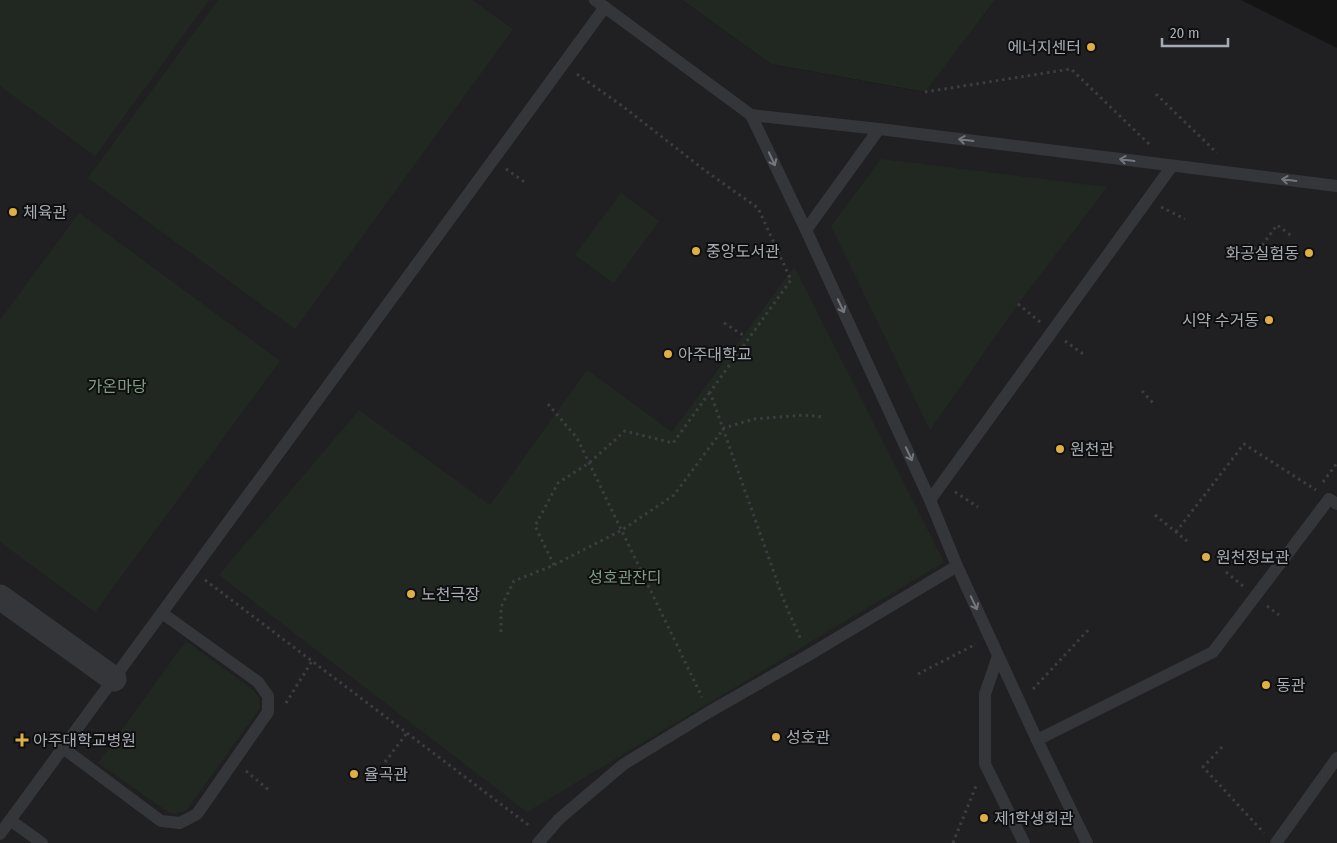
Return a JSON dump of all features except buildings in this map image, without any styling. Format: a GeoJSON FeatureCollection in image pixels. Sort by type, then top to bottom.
{"type":"FeatureCollection","features":[{"type":"Feature","properties":{"kind":"street"},"geometry":{"type":"LineString","coordinates":[[0,598],[114,678]]}},
{"type":"Feature","properties":{"kind":"lane"},"geometry":{"type":"LineString","coordinates":[[0,834],[493,160],[562,64],[600,4],[751,115],[930,500],[957,566],[998,656],[1087,843]]}},
{"type":"Feature","properties":{"kind":"lane"},"geometry":{"type":"LineString","coordinates":[[751,115],[1337,186]]}},
{"type":"Feature","properties":{"kind":"lane"},"geometry":{"type":"LineString","coordinates":[[806,230],[879,129]]}},
{"type":"Feature","properties":{"kind":"lane"},"geometry":{"type":"LineString","coordinates":[[930,500],[1172,166]]}},
{"type":"Feature","properties":{"kind":"lane"},"geometry":{"type":"LineString","coordinates":[[1037,740],[1212,652],[1329,499],[1337,504]]}},
{"type":"Feature","properties":{"kind":"lane"},"geometry":{"type":"LineString","coordinates":[[540,839],[559,819],[624,764],[957,566]]}},
{"type":"Feature","properties":{"kind":"lane"},"geometry":{"type":"LineString","coordinates":[[63,748],[161,821],[180,823],[198,814],[268,712],[268,696],[258,682],[162,613]]}},
{"type":"Feature","properties":{"kind":"lane"},"geometry":{"type":"LineString","coordinates":[[998,656],[985,694],[985,764],[1024,843]]}},
{"type":"Feature","properties":{"kind":"lane"},"geometry":{"type":"LineString","coordinates":[[1271,840],[1337,758]]}},
{"type":"Feature","properties":{"kind":"lane"},"geometry":{"type":"LineString","coordinates":[[10,820],[42,843]]}},
{"type":"Feature","properties":{"kind":"path"},"geometry":{"type":"LineString","coordinates":[[554,565],[535,526],[558,483],[590,463],[625,431],[673,443],[791,280],[758,208],[703,170],[626,108],[562,64]]}},
{"type":"Feature","properties":{"kind":"path"},"geometry":{"type":"LineString","coordinates":[[925,92],[1071,69],[1172,166]]}},
{"type":"Feature","properties":{"kind":"path"},"geometry":{"type":"LineString","coordinates":[[1156,94],[1239,174]]}},
{"type":"Feature","properties":{"kind":"path"},"geometry":{"type":"LineString","coordinates":[[493,160],[526,183]]}},
{"type":"Feature","properties":{"kind":"path"},"geometry":{"type":"LineString","coordinates":[[1147,200],[1185,219]]}},
{"type":"Feature","properties":{"kind":"path"},"geometry":{"type":"LineString","coordinates":[[1248,244],[1258,252],[1278,225],[1293,238]]}},
{"type":"Feature","properties":{"kind":"path"},"geometry":{"type":"LineString","coordinates":[[1018,304],[1086,356]]}},
{"type":"Feature","properties":{"kind":"path"},"geometry":{"type":"LineString","coordinates":[[724,322],[743,335]]}},
{"type":"Feature","properties":{"kind":"path"},"geometry":{"type":"LineString","coordinates":[[710,392],[784,601],[808,656]]}},
{"type":"Feature","properties":{"kind":"path"},"geometry":{"type":"LineString","coordinates":[[1142,392],[1154,403]]}},
{"type":"Feature","properties":{"kind":"path"},"geometry":{"type":"LineString","coordinates":[[548,404],[577,438],[709,712]]}},
{"type":"Feature","properties":{"kind":"path"},"geometry":{"type":"LineString","coordinates":[[501,632],[501,606],[514,581],[554,565],[622,530],[674,495],[724,428],[754,419],[804,415],[823,417]]}},
{"type":"Feature","properties":{"kind":"path"},"geometry":{"type":"LineString","coordinates":[[1176,532],[1244,444],[1317,491]]}},
{"type":"Feature","properties":{"kind":"path"},"geometry":{"type":"LineString","coordinates":[[942,482],[978,507]]}},
{"type":"Feature","properties":{"kind":"path"},"geometry":{"type":"LineString","coordinates":[[1155,515],[1186,542]]}},
{"type":"Feature","properties":{"kind":"path"},"geometry":{"type":"LineString","coordinates":[[193,571],[407,733],[540,839]]}},
{"type":"Feature","properties":{"kind":"path"},"geometry":{"type":"LineString","coordinates":[[1020,703],[1090,628]]}},
{"type":"Feature","properties":{"kind":"path"},"geometry":{"type":"LineString","coordinates":[[918,674],[974,646]]}},
{"type":"Feature","properties":{"kind":"path"},"geometry":{"type":"LineString","coordinates":[[385,762],[407,733]]}},
{"type":"Feature","properties":{"kind":"path"},"geometry":{"type":"LineString","coordinates":[[1222,747],[1203,767],[1271,840]]}},
{"type":"Feature","properties":{"kind":"path"},"geometry":{"type":"LineString","coordinates":[[953,843],[985,764]]}},
{"type":"Feature","properties":{"kind":"path"},"geometry":{"type":"LineString","coordinates":[[243,769],[270,791]]}},
{"type":"Feature","properties":{"kind":"shaded area","name":"아주대학교"},"geometry":{"type":"Polygon","coordinates":[[[0,0],[682,0],[771,64],[924,92],[995,0],[1241,0],[1337,48],[1337,843],[0,843],[0,0]]]}},
{"type":"Feature","properties":{"kind":"green space"},"geometry":{"type":"Polygon","coordinates":[[[0,0],[209,0],[95,156],[0,86],[0,0]]]}},
{"type":"Feature","properties":{"kind":"green space"},"geometry":{"type":"Polygon","coordinates":[[[218,0],[472,0],[513,29],[295,329],[88,178],[218,0]]]}},
{"type":"Feature","properties":{"kind":"green space"},"geometry":{"type":"Polygon","coordinates":[[[682,0],[995,0],[925,92],[771,64],[682,0]]]}},
{"type":"Feature","properties":{"kind":"green space"},"geometry":{"type":"Polygon","coordinates":[[[881,159],[1107,187],[1018,304],[930,430],[831,226],[881,159]]]}},
{"type":"Feature","properties":{"kind":"green space"},"geometry":{"type":"Polygon","coordinates":[[[621,193],[659,221],[614,283],[575,255],[621,193]]]}},
{"type":"Feature","properties":{"kind":"green space","name":"가온마당"},"geometry":{"type":"Polygon","coordinates":[[[79,213],[280,361],[95,612],[0,542],[0,320],[79,213]]]}},
{"type":"Feature","properties":{"kind":"green space","name":"성호관잔디"},"geometry":{"type":"Polygon","coordinates":[[[794,267],[944,562],[527,812],[219,575],[359,410],[490,505],[587,370],[672,432],[794,267]]]}},
{"type":"Feature","properties":{"kind":"green space"},"geometry":{"type":"Polygon","coordinates":[[[186,641],[254,691],[259,698],[260,708],[186,811],[176,814],[168,812],[98,763],[186,641]]]}},
{"type":"Feature","properties":{"kind":"place","name":"에너지센터"},"geometry":{"type":"Point","coordinates":[1091,47]}},
{"type":"Feature","properties":{"kind":"place","name":"체육관"},"geometry":{"type":"Point","coordinates":[13,212]}},
{"type":"Feature","properties":{"kind":"place","name":"중앙도서관"},"geometry":{"type":"Point","coordinates":[696,251]}},
{"type":"Feature","properties":{"kind":"place","name":"화공실험동"},"geometry":{"type":"Point","coordinates":[1309,253]}},
{"type":"Feature","properties":{"kind":"place","name":"시약 수거동"},"geometry":{"type":"Point","coordinates":[1269,320]}},
{"type":"Feature","properties":{"kind":"place","name":"아주대학교"},"geometry":{"type":"Point","coordinates":[668,354]}},
{"type":"Feature","properties":{"kind":"place","name":"원천관"},"geometry":{"type":"Point","coordinates":[1060,449]}},
{"type":"Feature","properties":{"kind":"place","name":"원천정보관"},"geometry":{"type":"Point","coordinates":[1206,557]}},
{"type":"Feature","properties":{"kind":"place","name":"노천극장"},"geometry":{"type":"Point","coordinates":[411,594]}},
{"type":"Feature","properties":{"kind":"place","name":"동관"},"geometry":{"type":"Point","coordinates":[1266,685]}},
{"type":"Feature","properties":{"kind":"place","name":"성호관"},"geometry":{"type":"Point","coordinates":[776,737]}},
{"type":"Feature","properties":{"kind":"place","name":"아주대학교병원"},"geometry":{"type":"Point","coordinates":[22,740]}},
{"type":"Feature","properties":{"kind":"place","name":"율곡관"},"geometry":{"type":"Point","coordinates":[354,774]}},
{"type":"Feature","properties":{"kind":"place","name":"제1학생회관"},"geometry":{"type":"Point","coordinates":[984,818]}}]}
